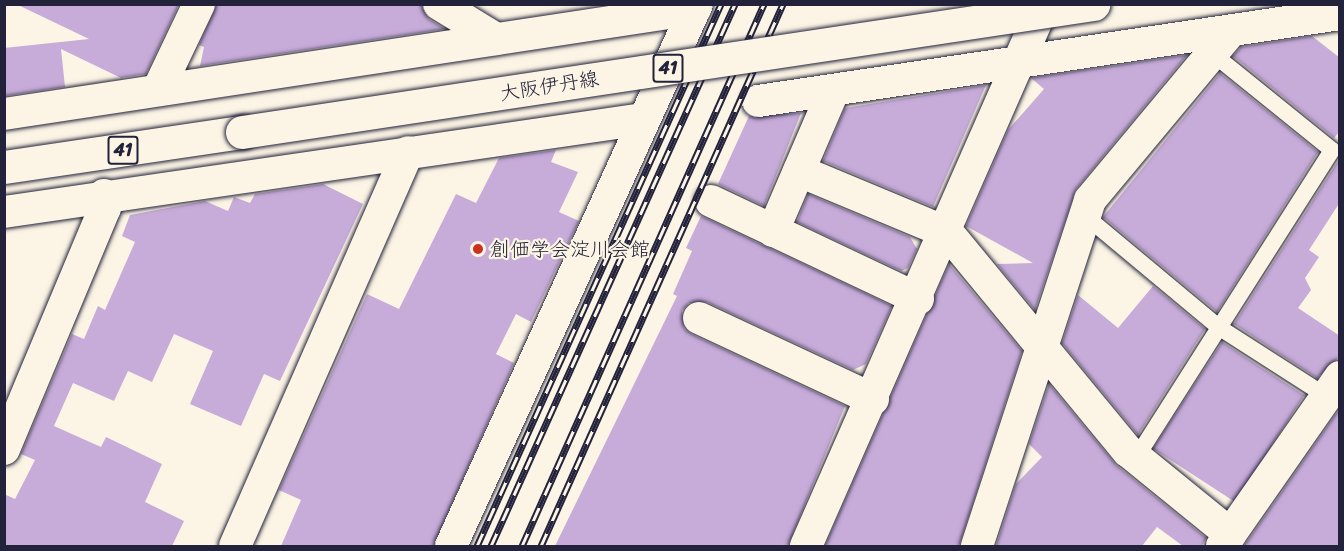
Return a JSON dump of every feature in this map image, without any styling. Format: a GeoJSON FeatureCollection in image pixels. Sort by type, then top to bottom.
{"type":"FeatureCollection","features":[{"type":"Feature","properties":{"kind":"main road","name":"大阪伊丹線"},"geometry":{"type":"LineString","coordinates":[[4,167],[1093,4]]}},
{"type":"Feature","properties":{"kind":"street"},"geometry":{"type":"LineString","coordinates":[[158,90],[199,4]]}},
{"type":"Feature","properties":{"kind":"street"},"geometry":{"type":"LineString","coordinates":[[806,546],[948,233],[1044,4]]}},
{"type":"Feature","properties":{"kind":"street"},"geometry":{"type":"LineString","coordinates":[[4,114],[696,7]]}},
{"type":"Feature","properties":{"kind":"street"},"geometry":{"type":"LineString","coordinates":[[451,546],[696,7]]}},
{"type":"Feature","properties":{"kind":"street"},"geometry":{"type":"LineString","coordinates":[[458,8],[496,39]]}},
{"type":"Feature","properties":{"kind":"street"},"geometry":{"type":"LineString","coordinates":[[758,101],[832,94],[1018,66],[1221,43],[1340,14]]}},
{"type":"Feature","properties":{"kind":"street"},"geometry":{"type":"LineString","coordinates":[[976,546],[1083,214],[1221,43]]}},
{"type":"Feature","properties":{"kind":"street"},"geometry":{"type":"LineString","coordinates":[[773,231],[832,94]]}},
{"type":"Feature","properties":{"kind":"street"},"geometry":{"type":"LineString","coordinates":[[4,212],[104,195],[644,119]]}},
{"type":"Feature","properties":{"kind":"street"},"geometry":{"type":"LineString","coordinates":[[235,546],[408,152]]}},
{"type":"Feature","properties":{"kind":"street"},"geometry":{"type":"LineString","coordinates":[[799,171],[948,233],[1136,458],[1226,543],[1335,392]]}},
{"type":"Feature","properties":{"kind":"street"},"geometry":{"type":"LineString","coordinates":[[6,442],[105,208],[104,195]]}},
{"type":"Feature","properties":{"kind":"street"},"geometry":{"type":"LineString","coordinates":[[711,201],[918,299]]}},
{"type":"Feature","properties":{"kind":"street"},"geometry":{"type":"LineString","coordinates":[[699,318],[873,399]]}},
{"type":"Feature","properties":{"kind":"lane"},"geometry":{"type":"LineString","coordinates":[[1136,458],[1335,149],[1221,43]]}},
{"type":"Feature","properties":{"kind":"lane"},"geometry":{"type":"LineString","coordinates":[[1083,214],[1220,328],[1335,392]]}},
{"type":"Feature","properties":{"kind":"building"},"geometry":{"type":"Polygon","coordinates":[[[16,4],[179,4],[146,74],[121,78],[61,49],[65,87],[4,96],[4,48],[89,39],[16,4]]]}},
{"type":"Feature","properties":{"kind":"building"},"geometry":{"type":"Polygon","coordinates":[[[217,4],[421,4],[429,19],[445,29],[200,66],[204,47],[199,45],[217,4]]]}},
{"type":"Feature","properties":{"kind":"building"},"geometry":{"type":"Polygon","coordinates":[[[1312,36],[1340,58],[1340,131],[1334,138],[1233,56],[1241,47],[1312,36]]]}},
{"type":"Feature","properties":{"kind":"building"},"geometry":{"type":"Polygon","coordinates":[[[1187,55],[1076,189],[1035,310],[997,264],[1033,263],[966,226],[1008,130],[1044,89],[1031,78],[1187,55]]]}},
{"type":"Feature","properties":{"kind":"building"},"geometry":{"type":"Polygon","coordinates":[[[1220,73],[1318,152],[1217,312],[1103,217],[1220,73]]]}},
{"type":"Feature","properties":{"kind":"building"},"geometry":{"type":"Polygon","coordinates":[[[986,85],[933,207],[823,161],[845,108],[986,85]]]}},
{"type":"Feature","properties":{"kind":"building"},"geometry":{"type":"Polygon","coordinates":[[[801,113],[764,206],[718,184],[749,116],[801,113]]]}},
{"type":"Feature","properties":{"kind":"building"},"geometry":{"type":"Polygon","coordinates":[[[556,150],[551,162],[578,172],[559,212],[579,221],[531,322],[516,314],[496,354],[514,363],[433,546],[281,546],[301,500],[279,490],[367,294],[399,309],[456,194],[476,203],[499,158],[556,150]]]}},
{"type":"Feature","properties":{"kind":"building"},"geometry":{"type":"Polygon","coordinates":[[[1340,158],[1340,202],[1309,250],[1319,257],[1305,278],[1311,290],[1298,308],[1340,336],[1340,356],[1317,378],[1234,324],[1340,158]]]}},
{"type":"Feature","properties":{"kind":"building"},"geometry":{"type":"Polygon","coordinates":[[[323,184],[363,204],[280,381],[264,374],[241,426],[190,404],[213,351],[174,334],[152,382],[128,371],[114,401],[73,383],[54,426],[101,447],[106,437],[162,464],[145,502],[184,521],[172,546],[4,546],[4,494],[15,499],[35,460],[21,454],[72,334],[84,339],[98,306],[105,310],[135,242],[122,236],[130,215],[205,201],[228,211],[234,197],[250,203],[255,194],[323,184]]]}},
{"type":"Feature","properties":{"kind":"building"},"geometry":{"type":"Polygon","coordinates":[[[808,194],[910,237],[917,249],[908,268],[901,271],[797,222],[808,194]]]}},
{"type":"Feature","properties":{"kind":"building"},"geometry":{"type":"Polygon","coordinates":[[[701,216],[892,306],[866,364],[853,370],[707,302],[689,303],[682,311],[684,328],[691,334],[845,406],[788,546],[555,546],[677,296],[673,294],[692,251],[686,248],[701,216]]]}},
{"type":"Feature","properties":{"kind":"building"},"geometry":{"type":"Polygon","coordinates":[[[949,264],[1022,351],[959,546],[825,546],[949,264]]]}},
{"type":"Feature","properties":{"kind":"building"},"geometry":{"type":"Polygon","coordinates":[[[1153,286],[1205,329],[1138,435],[1062,343],[1078,295],[1118,328],[1153,286]]]}},
{"type":"Feature","properties":{"kind":"building"},"geometry":{"type":"Polygon","coordinates":[[[1222,342],[1304,395],[1235,502],[1153,449],[1222,342]]]}},
{"type":"Feature","properties":{"kind":"building"},"geometry":{"type":"Polygon","coordinates":[[[1049,384],[1116,465],[1206,538],[1202,546],[1183,546],[1157,527],[1142,546],[996,546],[1016,484],[1042,457],[1029,444],[1049,384]]]}},
{"type":"Feature","properties":{"kind":"building"},"geometry":{"type":"Polygon","coordinates":[[[1338,411],[1340,546],[1244,546],[1338,411]]]}},
{"type":"Feature","properties":{"kind":"railway"},"geometry":{"type":"LineString","coordinates":[[477,546],[721,4]]}},
{"type":"Feature","properties":{"kind":"railway"},"geometry":{"type":"LineString","coordinates":[[491,546],[735,4]]}},
{"type":"Feature","properties":{"kind":"railway"},"geometry":{"type":"LineString","coordinates":[[522,546],[764,4]]}},
{"type":"Feature","properties":{"kind":"railway"},"geometry":{"type":"LineString","coordinates":[[541,546],[783,4]]}},
{"type":"Feature","properties":{"kind":"place","name":"創価学会淀川会館"},"geometry":{"type":"Point","coordinates":[478,249]}}]}
